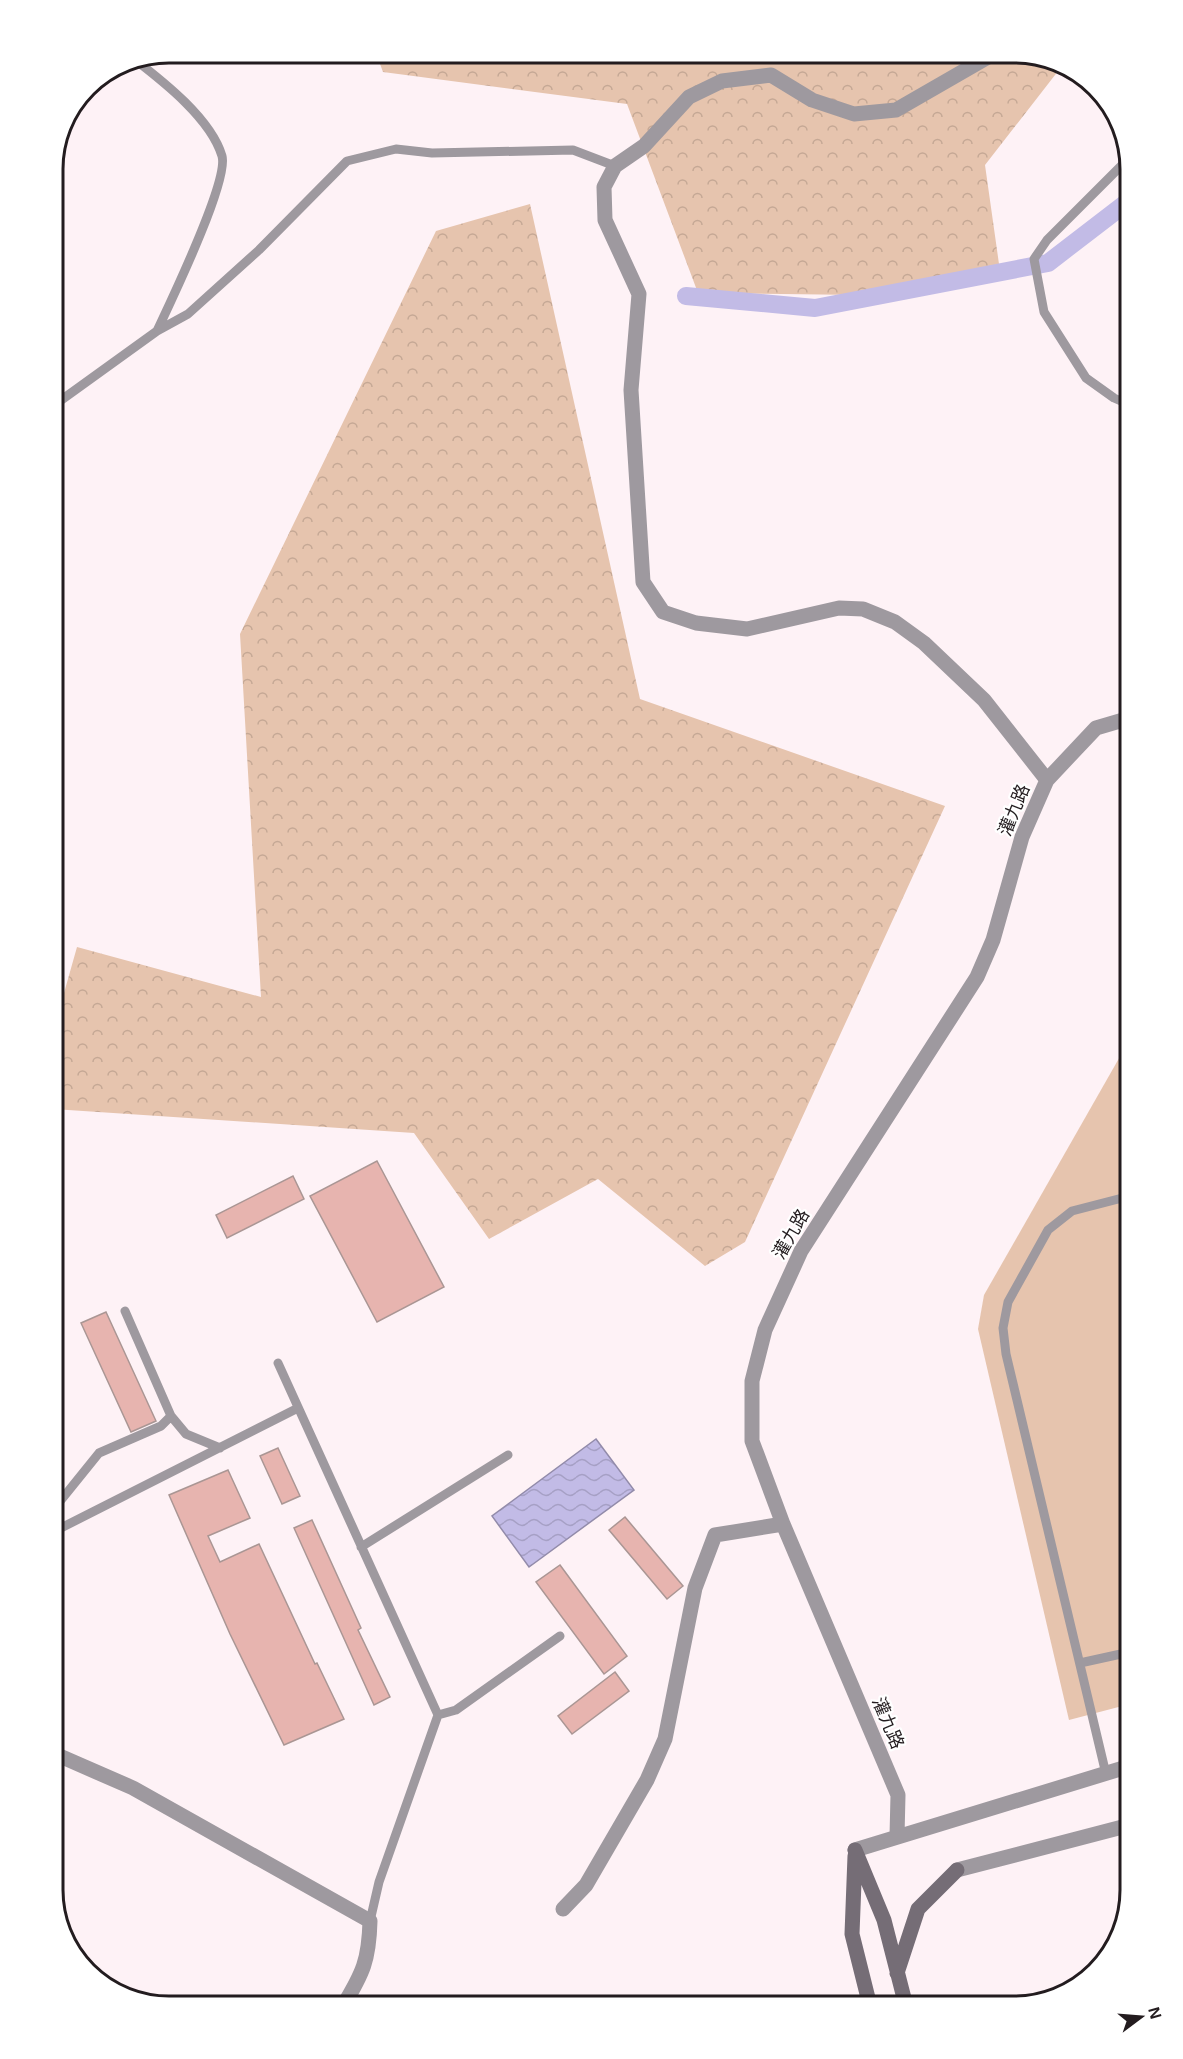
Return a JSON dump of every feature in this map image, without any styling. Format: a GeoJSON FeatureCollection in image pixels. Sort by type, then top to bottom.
{"type":"FeatureCollection","features":[{"type":"Feature","properties":{"kind":"street"},"geometry":{"type":"LineString","coordinates":[[978,63],[896,110],[854,114],[812,100],[771,75],[722,81],[689,97],[644,147],[615,166],[604,187],[605,220],[639,294],[632,390],[643,582],[663,612],[696,623],[747,629],[839,608],[863,609],[895,622],[924,643],[984,700],[1047,780]]}},
{"type":"Feature","properties":{"kind":"street","name":"灌九路"},"geometry":{"type":"LineString","coordinates":[[897,1836],[898,1795],[783,1524],[752,1441],[752,1382],[765,1330],[801,1251],[977,977],[993,940],[1022,837],[1047,780],[1096,728],[1120,721]]}},
{"type":"Feature","properties":{"kind":"street"},"geometry":{"type":"LineString","coordinates":[[563,1909],[586,1885],[647,1780],[665,1739],[695,1588],[715,1535],[783,1524]]}},
{"type":"Feature","properties":{"kind":"street"},"geometry":{"type":"LineString","coordinates":[[63,1758],[133,1788],[370,1921],[369,1954],[359,1980],[349,1996]]}},
{"type":"Feature","properties":{"kind":"street"},"geometry":{"type":"LineString","coordinates":[[855,1850],[1120,1770]]}},
{"type":"Feature","properties":{"kind":"street"},"geometry":{"type":"LineString","coordinates":[[897,1972],[918,1909],[957,1870],[1120,1828]]}},
{"type":"Feature","properties":{"kind":"street"},"geometry":{"type":"LineString","coordinates":[[855,1850],[884,1920],[903,1996]]}},
{"type":"Feature","properties":{"kind":"street"},"geometry":{"type":"LineString","coordinates":[[855,1850],[852,1934],[868,1996]]}},
{"type":"Feature","properties":{"kind":"lane"},"geometry":{"type":"LineString","coordinates":[[144,66],[168,85],[213,135],[223,159],[214,197],[157,331]]}},
{"type":"Feature","properties":{"kind":"lane"},"geometry":{"type":"LineString","coordinates":[[63,399],[157,331],[188,314],[259,250],[346,161],[396,149],[432,153],[573,150],[615,166]]}},
{"type":"Feature","properties":{"kind":"lane"},"geometry":{"type":"LineString","coordinates":[[1120,167],[1047,240],[1035,259],[1044,312],[1086,378],[1120,400]]}},
{"type":"Feature","properties":{"kind":"lane"},"geometry":{"type":"LineString","coordinates":[[1106,1774],[1006,1354],[1003,1328],[1008,1302],[1048,1230],[1072,1211],[1120,1199]]}},
{"type":"Feature","properties":{"kind":"lane"},"geometry":{"type":"LineString","coordinates":[[125,1311],[171,1416],[186,1434],[220,1448]]}},
{"type":"Feature","properties":{"kind":"lane"},"geometry":{"type":"LineString","coordinates":[[278,1363],[438,1715],[379,1882],[370,1921]]}},
{"type":"Feature","properties":{"kind":"lane"},"geometry":{"type":"LineString","coordinates":[[63,1526],[298,1408]]}},
{"type":"Feature","properties":{"kind":"lane"},"geometry":{"type":"LineString","coordinates":[[63,1498],[99,1453],[161,1426],[171,1416]]}},
{"type":"Feature","properties":{"kind":"lane"},"geometry":{"type":"LineString","coordinates":[[361,1547],[508,1455]]}},
{"type":"Feature","properties":{"kind":"lane"},"geometry":{"type":"LineString","coordinates":[[438,1715],[456,1710],[560,1636]]}},
{"type":"Feature","properties":{"kind":"lane"},"geometry":{"type":"LineString","coordinates":[[1080,1663],[1120,1654]]}},
{"type":"Feature","properties":{"kind":"green space"},"geometry":{"type":"Polygon","coordinates":[[[380,63],[1021,63],[1057,72],[985,165],[999,264],[860,295],[698,293],[627,104],[383,72],[380,63]]]}},
{"type":"Feature","properties":{"kind":"green space"},"geometry":{"type":"Polygon","coordinates":[[[530,204],[640,699],[945,806],[745,1242],[705,1266],[598,1179],[489,1239],[414,1133],[63,1110],[63,997],[77,947],[261,997],[240,634],[436,231],[530,204]]]}},
{"type":"Feature","properties":{"kind":"green space"},"geometry":{"type":"Polygon","coordinates":[[[1120,1057],[1120,1707],[1069,1720],[978,1329],[984,1295],[1120,1057]]]}},
{"type":"Feature","properties":{"kind":"water"},"geometry":{"type":"Polygon","coordinates":[[[596,1439],[634,1490],[529,1567],[492,1516],[596,1439]]]}},
{"type":"Feature","properties":{"kind":"building"},"geometry":{"type":"Polygon","coordinates":[[[377,1161],[444,1287],[377,1322],[310,1196],[377,1161]]]}},
{"type":"Feature","properties":{"kind":"building"},"geometry":{"type":"Polygon","coordinates":[[[293,1176],[304,1199],[227,1238],[216,1215],[293,1176]]]}},
{"type":"Feature","properties":{"kind":"building"},"geometry":{"type":"Polygon","coordinates":[[[106,1312],[156,1421],[131,1432],[81,1323],[106,1312]]]}},
{"type":"Feature","properties":{"kind":"building"},"geometry":{"type":"Polygon","coordinates":[[[278,1448],[300,1496],[282,1504],[260,1456],[278,1448]]]}},
{"type":"Feature","properties":{"kind":"building"},"geometry":{"type":"Polygon","coordinates":[[[228,1470],[250,1518],[208,1536],[220,1562],[259,1544],[315,1664],[317,1663],[344,1719],[284,1745],[230,1634],[169,1495],[228,1470]]]}},
{"type":"Feature","properties":{"kind":"building"},"geometry":{"type":"Polygon","coordinates":[[[625,1517],[683,1586],[667,1599],[609,1530],[625,1517]]]}},
{"type":"Feature","properties":{"kind":"building"},"geometry":{"type":"Polygon","coordinates":[[[312,1520],[361,1628],[358,1630],[390,1697],[374,1705],[294,1528],[312,1520]]]}},
{"type":"Feature","properties":{"kind":"building"},"geometry":{"type":"Polygon","coordinates":[[[560,1565],[627,1656],[604,1674],[536,1582],[560,1565]]]}},
{"type":"Feature","properties":{"kind":"building"},"geometry":{"type":"Polygon","coordinates":[[[615,1672],[629,1691],[572,1734],[558,1716],[615,1672]]]}},
{"type":"Feature","properties":{"kind":"waterway"},"geometry":{"type":"LineString","coordinates":[[686,296],[815,308],[1048,263],[1120,208]]}}]}
